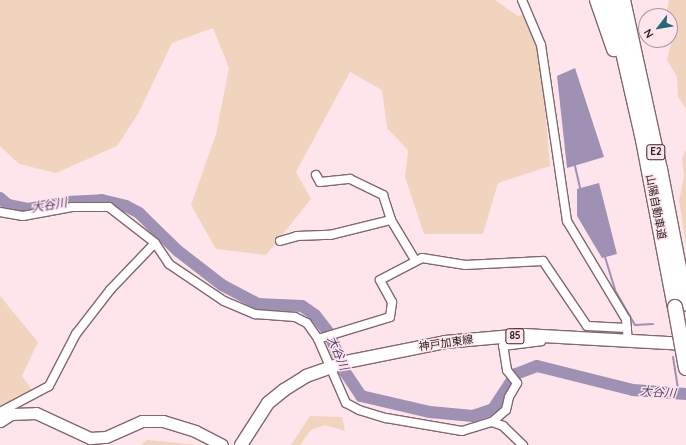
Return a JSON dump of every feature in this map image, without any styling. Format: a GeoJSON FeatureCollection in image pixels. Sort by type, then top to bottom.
{"type":"FeatureCollection","features":[{"type":"Feature","properties":{"kind":"highway"},"geometry":{"type":"LineString","coordinates":[[597,0],[619,66],[651,184]]}},
{"type":"Feature","properties":{"kind":"highway","name":"山陽自動車道"},"geometry":{"type":"LineString","coordinates":[[611,0],[651,184],[680,306]]}},
{"type":"Feature","properties":{"kind":"highway","name":"山陽自動車道"},"geometry":{"type":"LineString","coordinates":[[623,0],[660,169],[680,306],[686,368]]}},
{"type":"Feature","properties":{"kind":"highway"},"geometry":{"type":"LineString","coordinates":[[629,0],[647,85],[660,169]]}},
{"type":"Feature","properties":{"kind":"main road","name":"神戸加東線"},"geometry":{"type":"LineString","coordinates":[[241,445],[268,403],[306,376],[337,364],[446,342],[541,335],[627,334],[686,344]]}},
{"type":"Feature","properties":{"kind":"street"},"geometry":{"type":"LineString","coordinates":[[320,338],[390,316],[392,302],[380,280],[415,260],[422,258],[464,265],[543,260],[587,326],[627,334],[626,319],[567,221],[541,45],[522,0]]}},
{"type":"Feature","properties":{"kind":"street"},"geometry":{"type":"LineString","coordinates":[[316,175],[320,182],[350,180],[383,196],[391,220],[415,260]]}},
{"type":"Feature","properties":{"kind":"street"},"geometry":{"type":"LineString","coordinates":[[0,212],[23,216],[72,207],[109,207],[155,243],[169,264],[224,301],[255,314],[295,317],[307,323],[320,338],[337,364],[346,403],[359,410],[386,418],[462,432],[492,422],[506,410],[509,397],[518,383],[507,370],[503,346],[541,341],[541,335]]}},
{"type":"Feature","properties":{"kind":"street"},"geometry":{"type":"LineString","coordinates":[[280,241],[297,236],[330,235],[391,220]]}},
{"type":"Feature","properties":{"kind":"street"},"geometry":{"type":"LineString","coordinates":[[0,417],[49,386],[76,334],[110,290],[155,243]]}},
{"type":"Feature","properties":{"kind":"street"},"geometry":{"type":"LineString","coordinates":[[0,417],[19,413],[36,413],[90,438],[106,437],[142,421],[163,421],[195,431],[222,445]]}},
{"type":"Feature","properties":{"kind":"street"},"geometry":{"type":"LineString","coordinates":[[492,422],[503,426],[523,445]]}},
{"type":"Feature","properties":{"kind":"shaded area"},"geometry":{"type":"Polygon","coordinates":[[[0,0],[495,0],[518,16],[526,14],[540,46],[550,166],[498,183],[483,234],[424,234],[405,177],[408,150],[387,128],[382,90],[350,72],[296,172],[311,199],[266,255],[216,249],[191,205],[216,134],[229,68],[213,28],[172,43],[138,114],[117,146],[56,173],[19,164],[0,146],[0,0]]]}},
{"type":"Feature","properties":{"kind":"shaded area"},"geometry":{"type":"Polygon","coordinates":[[[669,0],[686,0],[686,109],[678,97],[677,77],[667,60],[670,48],[678,48],[678,8],[668,8],[669,0]]]}},
{"type":"Feature","properties":{"kind":"shaded area"},"geometry":{"type":"Polygon","coordinates":[[[575,68],[604,157],[567,168],[557,76],[575,68]]]}},
{"type":"Feature","properties":{"kind":"shaded area"},"geometry":{"type":"Polygon","coordinates":[[[686,149],[686,245],[679,201],[684,176],[682,158],[686,149]]]}},
{"type":"Feature","properties":{"kind":"shaded area"},"geometry":{"type":"Polygon","coordinates":[[[599,183],[617,254],[602,258],[577,216],[577,189],[599,183]]]}},
{"type":"Feature","properties":{"kind":"shaded area"},"geometry":{"type":"Polygon","coordinates":[[[0,296],[38,342],[22,376],[33,391],[0,407],[0,296]]]}},
{"type":"Feature","properties":{"kind":"shaded area"},"geometry":{"type":"Polygon","coordinates":[[[310,416],[342,417],[345,431],[325,425],[311,430],[300,445],[291,445],[310,416]]]}},
{"type":"Feature","properties":{"kind":"shaded area"},"geometry":{"type":"Polygon","coordinates":[[[147,440],[199,445],[141,445],[147,440]]]}},
{"type":"Feature","properties":{"kind":"waterway"},"geometry":{"type":"LineString","coordinates":[[575,166],[580,188]]}},
{"type":"Feature","properties":{"kind":"waterway","name":"大谷川"},"geometry":{"type":"LineString","coordinates":[[0,198],[8,205],[28,209],[67,202],[102,200],[126,206],[139,213],[178,251],[222,285],[258,304],[302,306],[315,315],[329,333],[345,372],[361,396],[430,412],[473,416],[493,409],[516,374],[537,366],[633,390],[686,394]]}},
{"type":"Feature","properties":{"kind":"waterway"},"geometry":{"type":"LineString","coordinates":[[605,257],[616,292],[635,325],[653,324]]}},
{"type":"Feature","properties":{"kind":"waterway"},"geometry":{"type":"LineString","coordinates":[[673,357],[679,394]]}}]}
